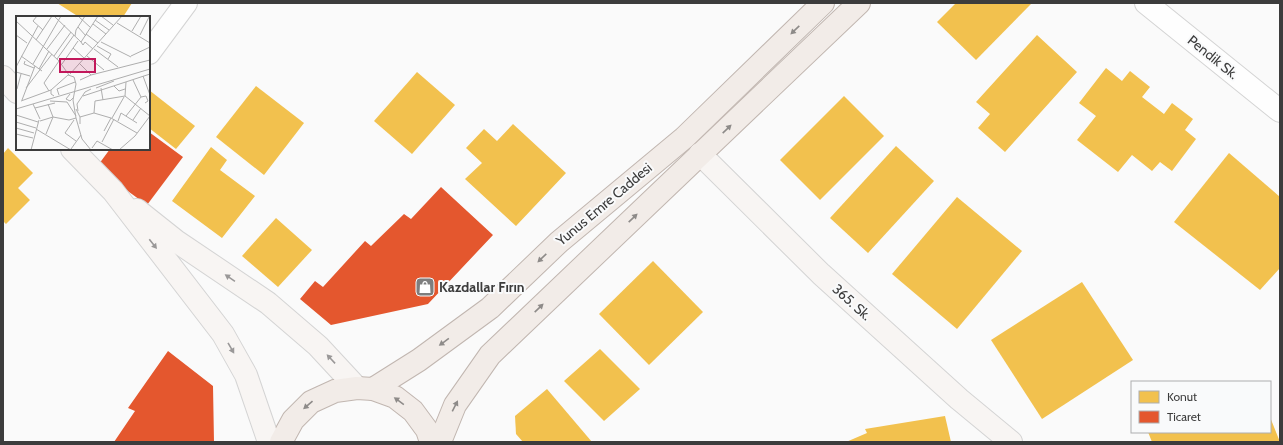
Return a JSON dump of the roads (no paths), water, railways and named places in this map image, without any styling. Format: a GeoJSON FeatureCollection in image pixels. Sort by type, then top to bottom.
{"type":"FeatureCollection","features":[{"type":"Feature","properties":{"kind":"main road","name":"Yunus Emre Caddesi"},"geometry":{"type":"LineString","coordinates":[[365,388],[420,360],[490,308],[559,242],[684,138],[823,3]]}},
{"type":"Feature","properties":{"kind":"main road"},"geometry":{"type":"LineString","coordinates":[[440,442],[455,405],[490,355],[859,3]]}},
{"type":"Feature","properties":{"kind":"main road"},"geometry":{"type":"LineString","coordinates":[[3,77],[16,91]]}},
{"type":"Feature","properties":{"kind":"main road"},"geometry":{"type":"LineString","coordinates":[[684,138],[700,154]]}},
{"type":"Feature","properties":{"kind":"main road"},"geometry":{"type":"LineString","coordinates":[[75,150],[113,191],[222,334],[246,375],[269,442]]}},
{"type":"Feature","properties":{"kind":"main road","name":"365. Sk."},"geometry":{"type":"LineString","coordinates":[[700,154],[821,274],[953,394],[1011,442]]}},
{"type":"Feature","properties":{"kind":"main road"},"geometry":{"type":"LineString","coordinates":[[113,191],[176,241],[268,304],[365,388]]}},
{"type":"Feature","properties":{"kind":"main road"},"geometry":{"type":"LineString","coordinates":[[281,442],[293,420],[311,402],[335,391],[365,388],[395,397],[413,411],[427,430],[431,442]]}},
{"type":"Feature","properties":{"kind":"street"},"geometry":{"type":"LineString","coordinates":[[150,52],[186,3]]}},
{"type":"Feature","properties":{"kind":"street","name":"Pendik Sk."},"geometry":{"type":"LineString","coordinates":[[1146,3],[1280,111]]}},
{"type":"Feature","properties":{"kind":"place","name":"Kazdallar Fırın"},"geometry":{"type":"Point","coordinates":[425,287]}}]}
